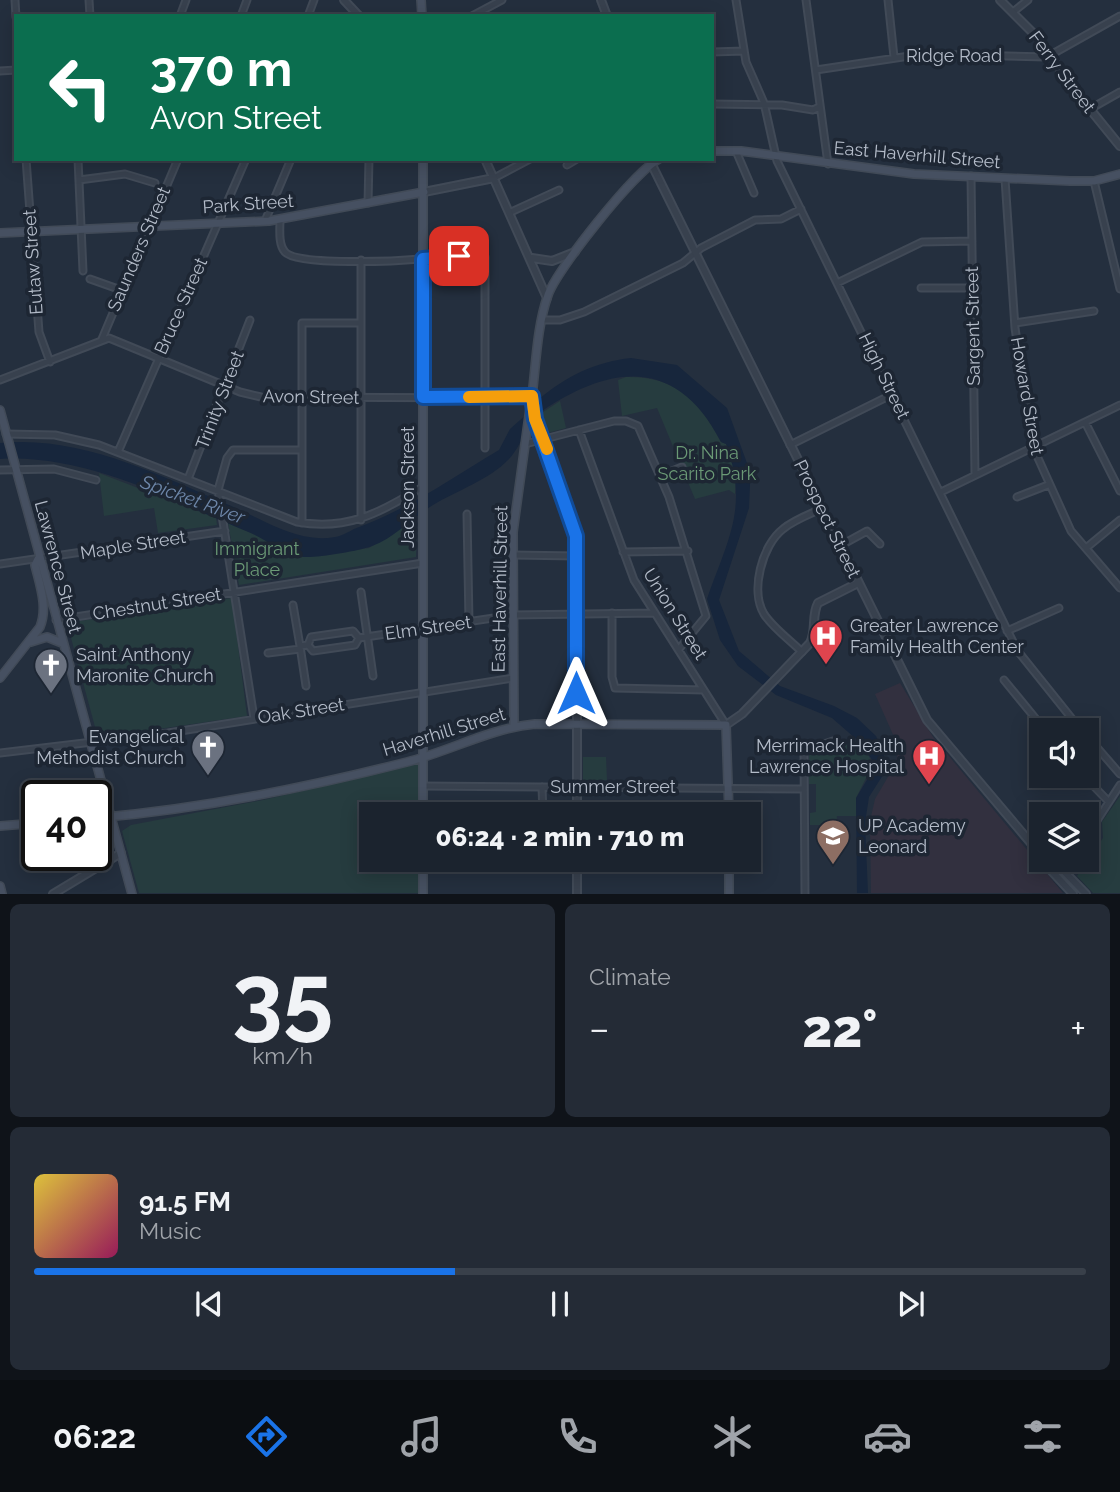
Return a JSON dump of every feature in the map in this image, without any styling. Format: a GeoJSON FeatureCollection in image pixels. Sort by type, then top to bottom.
{"type":"FeatureCollection","features":[{"type":"Feature","properties":{"kind":"main road","name":"East Haverhill Street"},"geometry":{"type":"LineString","coordinates":[[714,151],[736,151],[828,164],[1005,178],[1094,181],[1120,174]]}},
{"type":"Feature","properties":{"kind":"main road","name":"Jackson Street"},"geometry":{"type":"LineString","coordinates":[[423,161],[423,802]]}},
{"type":"Feature","properties":{"kind":"main road","name":"East Haverhill Street"},"geometry":{"type":"LineString","coordinates":[[514,726],[514,524],[547,298],[557,276],[650,162]]}},
{"type":"Feature","properties":{"kind":"main road","name":"Park Street"},"geometry":{"type":"LineString","coordinates":[[0,233],[265,221],[424,192]]}},
{"type":"Feature","properties":{"kind":"main road","name":"Lawrence Street"},"geometry":{"type":"LineString","coordinates":[[0,410],[38,559],[100,780]]}},
{"type":"Feature","properties":{"kind":"main road"},"geometry":{"type":"LineString","coordinates":[[0,678],[28,644],[44,618],[44,602],[35,565],[38,559]]}},
{"type":"Feature","properties":{"kind":"main road"},"geometry":{"type":"LineString","coordinates":[[28,644],[41,637],[62,643]]}},
{"type":"Feature","properties":{"kind":"main road","name":"Haverhill Street"},"geometry":{"type":"LineString","coordinates":[[112,816],[191,807],[325,781],[423,757],[514,726],[726,725]]}},
{"type":"Feature","properties":{"kind":"main road","name":"Union Street"},"geometry":{"type":"LineString","coordinates":[[726,725],[729,802]]}},
{"type":"Feature","properties":{"kind":"main road","name":"Lawrence Street"},"geometry":{"type":"LineString","coordinates":[[112,823],[132,894]]}},
{"type":"Feature","properties":{"kind":"main road"},"geometry":{"type":"LineString","coordinates":[[0,826],[21,824]]}},
{"type":"Feature","properties":{"kind":"main road"},"geometry":{"type":"LineString","coordinates":[[423,872],[423,894]]}},
{"type":"Feature","properties":{"kind":"main road"},"geometry":{"type":"LineString","coordinates":[[729,872],[729,894]]}},
{"type":"Feature","properties":{"kind":"main road"},"geometry":{"type":"LineString","coordinates":[[0,888],[2,894]]}},
{"type":"Feature","properties":{"kind":"street"},"geometry":{"type":"LineString","coordinates":[[344,0],[357,14]]}},
{"type":"Feature","properties":{"kind":"street"},"geometry":{"type":"LineString","coordinates":[[476,14],[502,0]]}},
{"type":"Feature","properties":{"kind":"street","name":"High Street"},"geometry":{"type":"LineString","coordinates":[[736,0],[744,51],[754,84],[765,105],[777,156],[801,209],[1007,631],[1029,668],[1071,718]]}},
{"type":"Feature","properties":{"kind":"street"},"geometry":{"type":"LineString","coordinates":[[806,0],[828,164]]}},
{"type":"Feature","properties":{"kind":"street"},"geometry":{"type":"LineString","coordinates":[[888,0],[894,57]]}},
{"type":"Feature","properties":{"kind":"street","name":"Ferry Street"},"geometry":{"type":"LineString","coordinates":[[1000,0],[1050,55],[1120,146]]}},
{"type":"Feature","properties":{"kind":"street"},"geometry":{"type":"LineString","coordinates":[[1013,12],[1028,0]]}},
{"type":"Feature","properties":{"kind":"street"},"geometry":{"type":"LineString","coordinates":[[1050,55],[1120,16]]}},
{"type":"Feature","properties":{"kind":"street"},"geometry":{"type":"LineString","coordinates":[[714,51],[744,51]]}},
{"type":"Feature","properties":{"kind":"street","name":"Ridge Road"},"geometry":{"type":"LineString","coordinates":[[816,70],[923,54],[1050,55]]}},
{"type":"Feature","properties":{"kind":"street"},"geometry":{"type":"LineString","coordinates":[[1090,109],[1120,92]]}},
{"type":"Feature","properties":{"kind":"street"},"geometry":{"type":"LineString","coordinates":[[714,104],[765,105],[813,110],[819,107]]}},
{"type":"Feature","properties":{"kind":"street"},"geometry":{"type":"LineString","coordinates":[[736,151],[754,193]]}},
{"type":"Feature","properties":{"kind":"street","name":"Eutaw Street"},"geometry":{"type":"LineString","coordinates":[[26,161],[38,332],[50,362]]}},
{"type":"Feature","properties":{"kind":"street"},"geometry":{"type":"LineString","coordinates":[[78,161],[83,271]]}},
{"type":"Feature","properties":{"kind":"street","name":"Saunders Street"},"geometry":{"type":"LineString","coordinates":[[102,339],[177,161]]}},
{"type":"Feature","properties":{"kind":"street","name":"Bruce Street"},"geometry":{"type":"LineString","coordinates":[[117,452],[245,161]]}},
{"type":"Feature","properties":{"kind":"street"},"geometry":{"type":"LineString","coordinates":[[265,221],[290,161]]}},
{"type":"Feature","properties":{"kind":"street"},"geometry":{"type":"LineString","coordinates":[[368,203],[369,161]]}},
{"type":"Feature","properties":{"kind":"street"},"geometry":{"type":"LineString","coordinates":[[486,161],[532,258],[547,298]]}},
{"type":"Feature","properties":{"kind":"street"},"geometry":{"type":"LineString","coordinates":[[494,178],[526,161]]}},
{"type":"Feature","properties":{"kind":"street"},"geometry":{"type":"LineString","coordinates":[[568,165],[574,161]]}},
{"type":"Feature","properties":{"kind":"street","name":"Prospect Street"},"geometry":{"type":"LineString","coordinates":[[650,162],[927,720],[1029,841]]}},
{"type":"Feature","properties":{"kind":"street"},"geometry":{"type":"LineString","coordinates":[[79,180],[125,174],[155,183]]}},
{"type":"Feature","properties":{"kind":"street","name":"Sargent Street"},"geometry":{"type":"LineString","coordinates":[[971,176],[975,475]]}},
{"type":"Feature","properties":{"kind":"street","name":"Park Street"},"geometry":{"type":"LineString","coordinates":[[424,192],[494,178]]}},
{"type":"Feature","properties":{"kind":"street","name":"Howard Street"},"geometry":{"type":"LineString","coordinates":[[1005,178],[1015,323],[1033,447],[1071,531],[1120,588]]}},
{"type":"Feature","properties":{"kind":"street"},"geometry":{"type":"LineString","coordinates":[[1094,181],[1120,289]]}},
{"type":"Feature","properties":{"kind":"street"},"geometry":{"type":"LineString","coordinates":[[511,212],[559,190]]}},
{"type":"Feature","properties":{"kind":"street"},"geometry":{"type":"LineString","coordinates":[[544,320],[560,320],[584,312],[683,263],[701,248],[755,220],[779,220],[801,209]]}},
{"type":"Feature","properties":{"kind":"street"},"geometry":{"type":"LineString","coordinates":[[280,219],[281,241],[285,251],[294,257],[361,260],[423,259],[474,254],[485,257],[485,448]]}},
{"type":"Feature","properties":{"kind":"street"},"geometry":{"type":"LineString","coordinates":[[837,283],[922,242],[972,241]]}},
{"type":"Feature","properties":{"kind":"street"},"geometry":{"type":"LineString","coordinates":[[532,258],[560,260],[577,251]]}},
{"type":"Feature","properties":{"kind":"street"},"geometry":{"type":"LineString","coordinates":[[1112,258],[1120,257]]}},
{"type":"Feature","properties":{"kind":"street"},"geometry":{"type":"LineString","coordinates":[[361,260],[361,520]]}},
{"type":"Feature","properties":{"kind":"street"},"geometry":{"type":"LineString","coordinates":[[90,278],[121,290]]}},
{"type":"Feature","properties":{"kind":"street"},"geometry":{"type":"LineString","coordinates":[[921,288],[973,288]]}},
{"type":"Feature","properties":{"kind":"street"},"geometry":{"type":"LineString","coordinates":[[1015,323],[1094,311]]}},
{"type":"Feature","properties":{"kind":"street","name":"Trinity Street"},"geometry":{"type":"LineString","coordinates":[[188,479],[250,320]]}},
{"type":"Feature","properties":{"kind":"street"},"geometry":{"type":"LineString","coordinates":[[302,523],[302,323],[361,323]]}},
{"type":"Feature","properties":{"kind":"street"},"geometry":{"type":"LineString","coordinates":[[0,380],[102,339]]}},
{"type":"Feature","properties":{"kind":"street","name":"Avon Street"},"geometry":{"type":"LineString","coordinates":[[102,339],[116,339],[226,386],[261,397],[532,399]]}},
{"type":"Feature","properties":{"kind":"street"},"geometry":{"type":"LineString","coordinates":[[790,445],[892,394]]}},
{"type":"Feature","properties":{"kind":"street"},"geometry":{"type":"LineString","coordinates":[[532,399],[542,437],[573,522],[577,555],[577,802]]}},
{"type":"Feature","properties":{"kind":"street"},"geometry":{"type":"LineString","coordinates":[[941,492],[1120,405]]}},
{"type":"Feature","properties":{"kind":"street"},"geometry":{"type":"LineString","coordinates":[[525,441],[614,421],[632,422],[638,426],[688,551],[706,616],[679,649]]}},
{"type":"Feature","properties":{"kind":"street"},"geometry":{"type":"LineString","coordinates":[[1085,422],[1120,491]]}},
{"type":"Feature","properties":{"kind":"street","name":"Union Street"},"geometry":{"type":"LineString","coordinates":[[579,430],[634,580],[726,725]]}},
{"type":"Feature","properties":{"kind":"street"},"geometry":{"type":"LineString","coordinates":[[7,437],[55,435],[80,439],[302,523],[333,526],[361,520],[423,489]]}},
{"type":"Feature","properties":{"kind":"street"},"geometry":{"type":"LineString","coordinates":[[254,718],[218,490],[227,458],[233,450],[302,450]]}},
{"type":"Feature","properties":{"kind":"street"},"geometry":{"type":"LineString","coordinates":[[0,470],[16,471],[27,467],[54,469],[96,480]]}},
{"type":"Feature","properties":{"kind":"street"},"geometry":{"type":"LineString","coordinates":[[660,476],[681,467]]}},
{"type":"Feature","properties":{"kind":"street"},"geometry":{"type":"LineString","coordinates":[[1017,497],[1048,485]]}},
{"type":"Feature","properties":{"kind":"street"},"geometry":{"type":"LineString","coordinates":[[802,652],[765,616],[759,605],[758,581],[772,540],[796,520],[821,509]]}},
{"type":"Feature","properties":{"kind":"street"},"geometry":{"type":"LineString","coordinates":[[467,514],[469,622]]}},
{"type":"Feature","properties":{"kind":"street"},"geometry":{"type":"LineString","coordinates":[[1086,548],[1120,520]]}},
{"type":"Feature","properties":{"kind":"street","name":"Maple Street"},"geometry":{"type":"LineString","coordinates":[[0,564],[225,531]]}},
{"type":"Feature","properties":{"kind":"street"},"geometry":{"type":"LineString","coordinates":[[836,539],[847,542],[867,531],[880,544]]}},
{"type":"Feature","properties":{"kind":"street"},"geometry":{"type":"LineString","coordinates":[[623,552],[688,551]]}},
{"type":"Feature","properties":{"kind":"street"},"geometry":{"type":"LineString","coordinates":[[513,555],[577,555]]}},
{"type":"Feature","properties":{"kind":"street","name":"Chestnut Street"},"geometry":{"type":"LineString","coordinates":[[56,620],[424,563]]}},
{"type":"Feature","properties":{"kind":"street"},"geometry":{"type":"LineString","coordinates":[[726,725],[734,722],[802,652],[815,634],[814,617],[818,603],[858,583]]}},
{"type":"Feature","properties":{"kind":"street"},"geometry":{"type":"LineString","coordinates":[[361,592],[373,676]]}},
{"type":"Feature","properties":{"kind":"street"},"geometry":{"type":"LineString","coordinates":[[293,605],[306,686]]}},
{"type":"Feature","properties":{"kind":"street"},"geometry":{"type":"LineString","coordinates":[[1007,631],[1059,608]]}},
{"type":"Feature","properties":{"kind":"street"},"geometry":{"type":"LineString","coordinates":[[612,613],[612,677],[615,688],[704,690]]}},
{"type":"Feature","properties":{"kind":"street","name":"Elm Street"},"geometry":{"type":"LineString","coordinates":[[359,638],[513,615],[655,613]]}},
{"type":"Feature","properties":{"kind":"street"},"geometry":{"type":"LineString","coordinates":[[268,653],[300,648],[308,645],[311,637],[353,631],[359,638],[355,645],[313,651],[308,645]]}},
{"type":"Feature","properties":{"kind":"street","name":"Oak Street"},"geometry":{"type":"LineString","coordinates":[[0,753],[155,735],[513,678]]}},
{"type":"Feature","properties":{"kind":"street"},"geometry":{"type":"LineString","coordinates":[[1004,680],[1035,718]]}},
{"type":"Feature","properties":{"kind":"street"},"geometry":{"type":"LineString","coordinates":[[805,894],[804,751],[833,741]]}},
{"type":"Feature","properties":{"kind":"street"},"geometry":{"type":"LineString","coordinates":[[1099,750],[1120,774]]}},
{"type":"Feature","properties":{"kind":"street"},"geometry":{"type":"LineString","coordinates":[[1099,817],[1120,785]]}},
{"type":"Feature","properties":{"kind":"street","name":"Summer Street"},"geometry":{"type":"LineString","coordinates":[[423,786],[803,789]]}},
{"type":"Feature","properties":{"kind":"street"},"geometry":{"type":"LineString","coordinates":[[542,787],[543,802]]}},
{"type":"Feature","properties":{"kind":"street"},"geometry":{"type":"LineString","coordinates":[[1096,788],[1109,802]]}},
{"type":"Feature","properties":{"kind":"street"},"geometry":{"type":"LineString","coordinates":[[53,894],[121,853]]}},
{"type":"Feature","properties":{"kind":"street"},"geometry":{"type":"LineString","coordinates":[[577,872],[577,894]]}},
{"type":"Feature","properties":{"kind":"street"},"geometry":{"type":"LineString","coordinates":[[1052,872],[1073,894]]}},
{"type":"Feature","properties":{"kind":"street"},"geometry":{"type":"LineString","coordinates":[[1065,872],[1087,894]]}},
{"type":"Feature","properties":{"kind":"shaded area","name":"Merrimack Health Lawrence Hospital"},"geometry":{"type":"Polygon","coordinates":[[[900,683],[933,737],[1029,852],[1029,872],[1046,872],[1063,893],[871,893],[870,821],[875,799],[895,765],[899,748],[875,694],[900,683]]]}},
{"type":"Feature","properties":{"kind":"green space","name":"Dr. Nina Scarito Park"},"geometry":{"type":"Polygon","coordinates":[[[626,377],[643,378],[672,386],[694,403],[721,442],[726,444],[736,472],[735,494],[729,490],[695,499],[657,408],[622,416],[618,380],[626,377]]]}},
{"type":"Feature","properties":{"kind":"green space"},"geometry":{"type":"Polygon","coordinates":[[[560,401],[566,428],[547,433],[540,414],[560,401]]]}},
{"type":"Feature","properties":{"kind":"green space"},"geometry":{"type":"Polygon","coordinates":[[[99,473],[216,518],[217,525],[158,533],[154,508],[104,516],[99,473]]]}},
{"type":"Feature","properties":{"kind":"green space","name":"Immigrant Place"},"geometry":{"type":"Polygon","coordinates":[[[417,518],[416,557],[239,585],[228,523],[306,557],[369,548],[417,518]]]}},
{"type":"Feature","properties":{"kind":"green space"},"geometry":{"type":"Polygon","coordinates":[[[232,598],[247,716],[98,738],[67,623],[232,598]]]}},
{"type":"Feature","properties":{"kind":"green space"},"geometry":{"type":"Polygon","coordinates":[[[856,741],[863,745],[873,764],[856,798],[856,816],[837,816],[836,825],[810,825],[810,813],[816,812],[816,784],[809,784],[809,754],[856,741]]]}},
{"type":"Feature","properties":{"kind":"green space"},"geometry":{"type":"Polygon","coordinates":[[[583,757],[606,757],[607,780],[583,781],[583,757]]]}},
{"type":"Feature","properties":{"kind":"green space"},"geometry":{"type":"Polygon","coordinates":[[[422,763],[421,802],[359,802],[359,872],[421,872],[420,893],[139,893],[122,831],[131,825],[263,800],[422,763]]]}},
{"type":"Feature","properties":{"kind":"green space"},"geometry":{"type":"Polygon","coordinates":[[[1120,796],[1120,893],[1093,893],[1077,876],[1080,872],[1099,872],[1102,822],[1120,796]]]}},
{"type":"Feature","properties":{"kind":"water","name":"Spicket River"},"geometry":{"type":"Polygon","coordinates":[[[631,358],[677,365],[727,408],[748,466],[750,484],[749,508],[719,600],[739,651],[780,686],[834,706],[857,718],[876,736],[885,759],[883,775],[869,797],[865,823],[868,893],[857,893],[856,798],[868,778],[872,760],[863,745],[832,718],[776,695],[738,666],[720,640],[707,599],[733,523],[736,486],[733,466],[726,444],[721,442],[704,415],[685,395],[664,383],[642,377],[618,378],[568,395],[537,415],[514,454],[492,473],[433,505],[380,542],[338,554],[297,556],[157,493],[95,471],[32,459],[0,459],[0,443],[30,442],[89,451],[146,470],[294,534],[335,537],[411,503],[499,450],[510,429],[538,404],[538,400],[570,377],[605,363],[631,358]]]}},
{"type":"Feature","properties":{"kind":"slow traffic"},"geometry":{"type":"LineString","coordinates":[[469,397],[532,396],[535,419],[547,449]]}},
{"type":"Feature","properties":{"kind":"place","name":"Greater Lawrence Family Health Center"},"geometry":{"type":"Point","coordinates":[826,666]}},
{"type":"Feature","properties":{"kind":"place","name":"Saint Anthony Maronite Church"},"geometry":{"type":"Point","coordinates":[51,695]}},
{"type":"Feature","properties":{"kind":"place","name":"Evangelical Methodist Church"},"geometry":{"type":"Point","coordinates":[208,777]}},
{"type":"Feature","properties":{"kind":"place","name":"Merrimack Health Lawrence Hospital"},"geometry":{"type":"Point","coordinates":[929,786]}},
{"type":"Feature","properties":{"kind":"place","name":"UP Academy Leonard"},"geometry":{"type":"Point","coordinates":[833,866]}},
{"type":"Feature","properties":{"kind":"route"},"geometry":{"type":"LineString","coordinates":[[459,256],[423,259],[423,397],[532,396],[535,419],[576,536],[576,693]]}}]}
